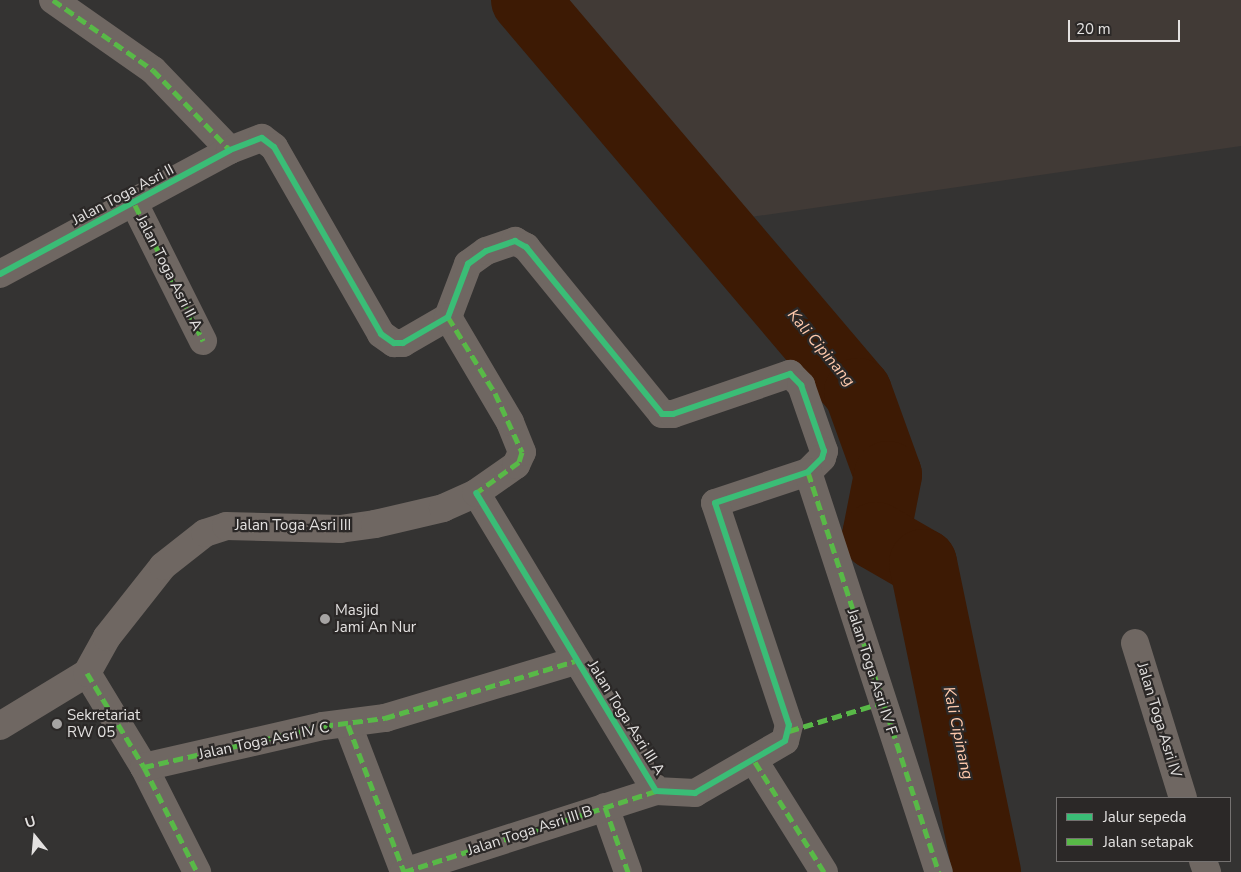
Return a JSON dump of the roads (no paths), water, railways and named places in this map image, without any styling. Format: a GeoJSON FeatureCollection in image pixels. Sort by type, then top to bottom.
{"type":"FeatureCollection","features":[{"type":"Feature","properties":{"kind":"street"},"geometry":{"type":"LineString","coordinates":[[53,0],[153,70],[230,150]]}},
{"type":"Feature","properties":{"kind":"street","name":"Jalan Toga Asri II"},"geometry":{"type":"LineString","coordinates":[[0,274],[135,205],[254,138],[268,140],[274,147],[388,340],[403,343],[448,317]]}},
{"type":"Feature","properties":{"kind":"street","name":"Jalan Toga Asri II A"},"geometry":{"type":"LineString","coordinates":[[135,205],[203,341]]}},
{"type":"Feature","properties":{"kind":"street"},"geometry":{"type":"LineString","coordinates":[[448,317],[468,264],[503,243],[521,244],[662,414],[672,414],[783,374],[797,378],[824,451],[808,472]]}},
{"type":"Feature","properties":{"kind":"street","name":"Jalan Toga Asri III"},"geometry":{"type":"LineString","coordinates":[[0,726],[87,673],[107,637],[163,566],[184,545],[215,528],[375,524],[443,508],[476,493],[516,465],[522,452],[495,393],[448,317]]}},
{"type":"Feature","properties":{"kind":"street","name":"Jalan Toga Asri III A"},"geometry":{"type":"LineString","coordinates":[[476,493],[575,661],[656,791],[695,793],[755,762],[785,741],[789,726],[715,504],[808,472]]}},
{"type":"Feature","properties":{"kind":"street","name":"Jalan Toga Asri IV F"},"geometry":{"type":"LineString","coordinates":[[808,472],[939,872]]}},
{"type":"Feature","properties":{"kind":"street","name":"Jalan Toga Asri IV"},"geometry":{"type":"LineString","coordinates":[[1135,643],[1183,797]]}},
{"type":"Feature","properties":{"kind":"street"},"geometry":{"type":"LineString","coordinates":[[348,724],[385,718],[575,661]]}},
{"type":"Feature","properties":{"kind":"street"},"geometry":{"type":"LineString","coordinates":[[87,673],[144,767],[197,872]]}},
{"type":"Feature","properties":{"kind":"street","name":"Jalan Toga Asri IV C"},"geometry":{"type":"LineString","coordinates":[[144,767],[323,726],[348,724],[404,872]]}},
{"type":"Feature","properties":{"kind":"street"},"geometry":{"type":"LineString","coordinates":[[755,762],[824,872]]}},
{"type":"Feature","properties":{"kind":"street","name":"Jalan Toga Asri III B"},"geometry":{"type":"LineString","coordinates":[[404,872],[656,791]]}},
{"type":"Feature","properties":{"kind":"street"},"geometry":{"type":"LineString","coordinates":[[605,807],[628,872]]}},
{"type":"Feature","properties":{"kind":"waterway","name":"Kali Cipinang"},"geometry":{"type":"LineString","coordinates":[[525,0],[858,392],[888,475],[876,536],[923,563],[987,872]]}},
{"type":"Feature","properties":{"kind":"place","name":"Masjid Jami An Nur"},"geometry":{"type":"Point","coordinates":[325,619]}},
{"type":"Feature","properties":{"kind":"place","name":"Sekretariat RW 05"},"geometry":{"type":"Point","coordinates":[57,724]}}]}
